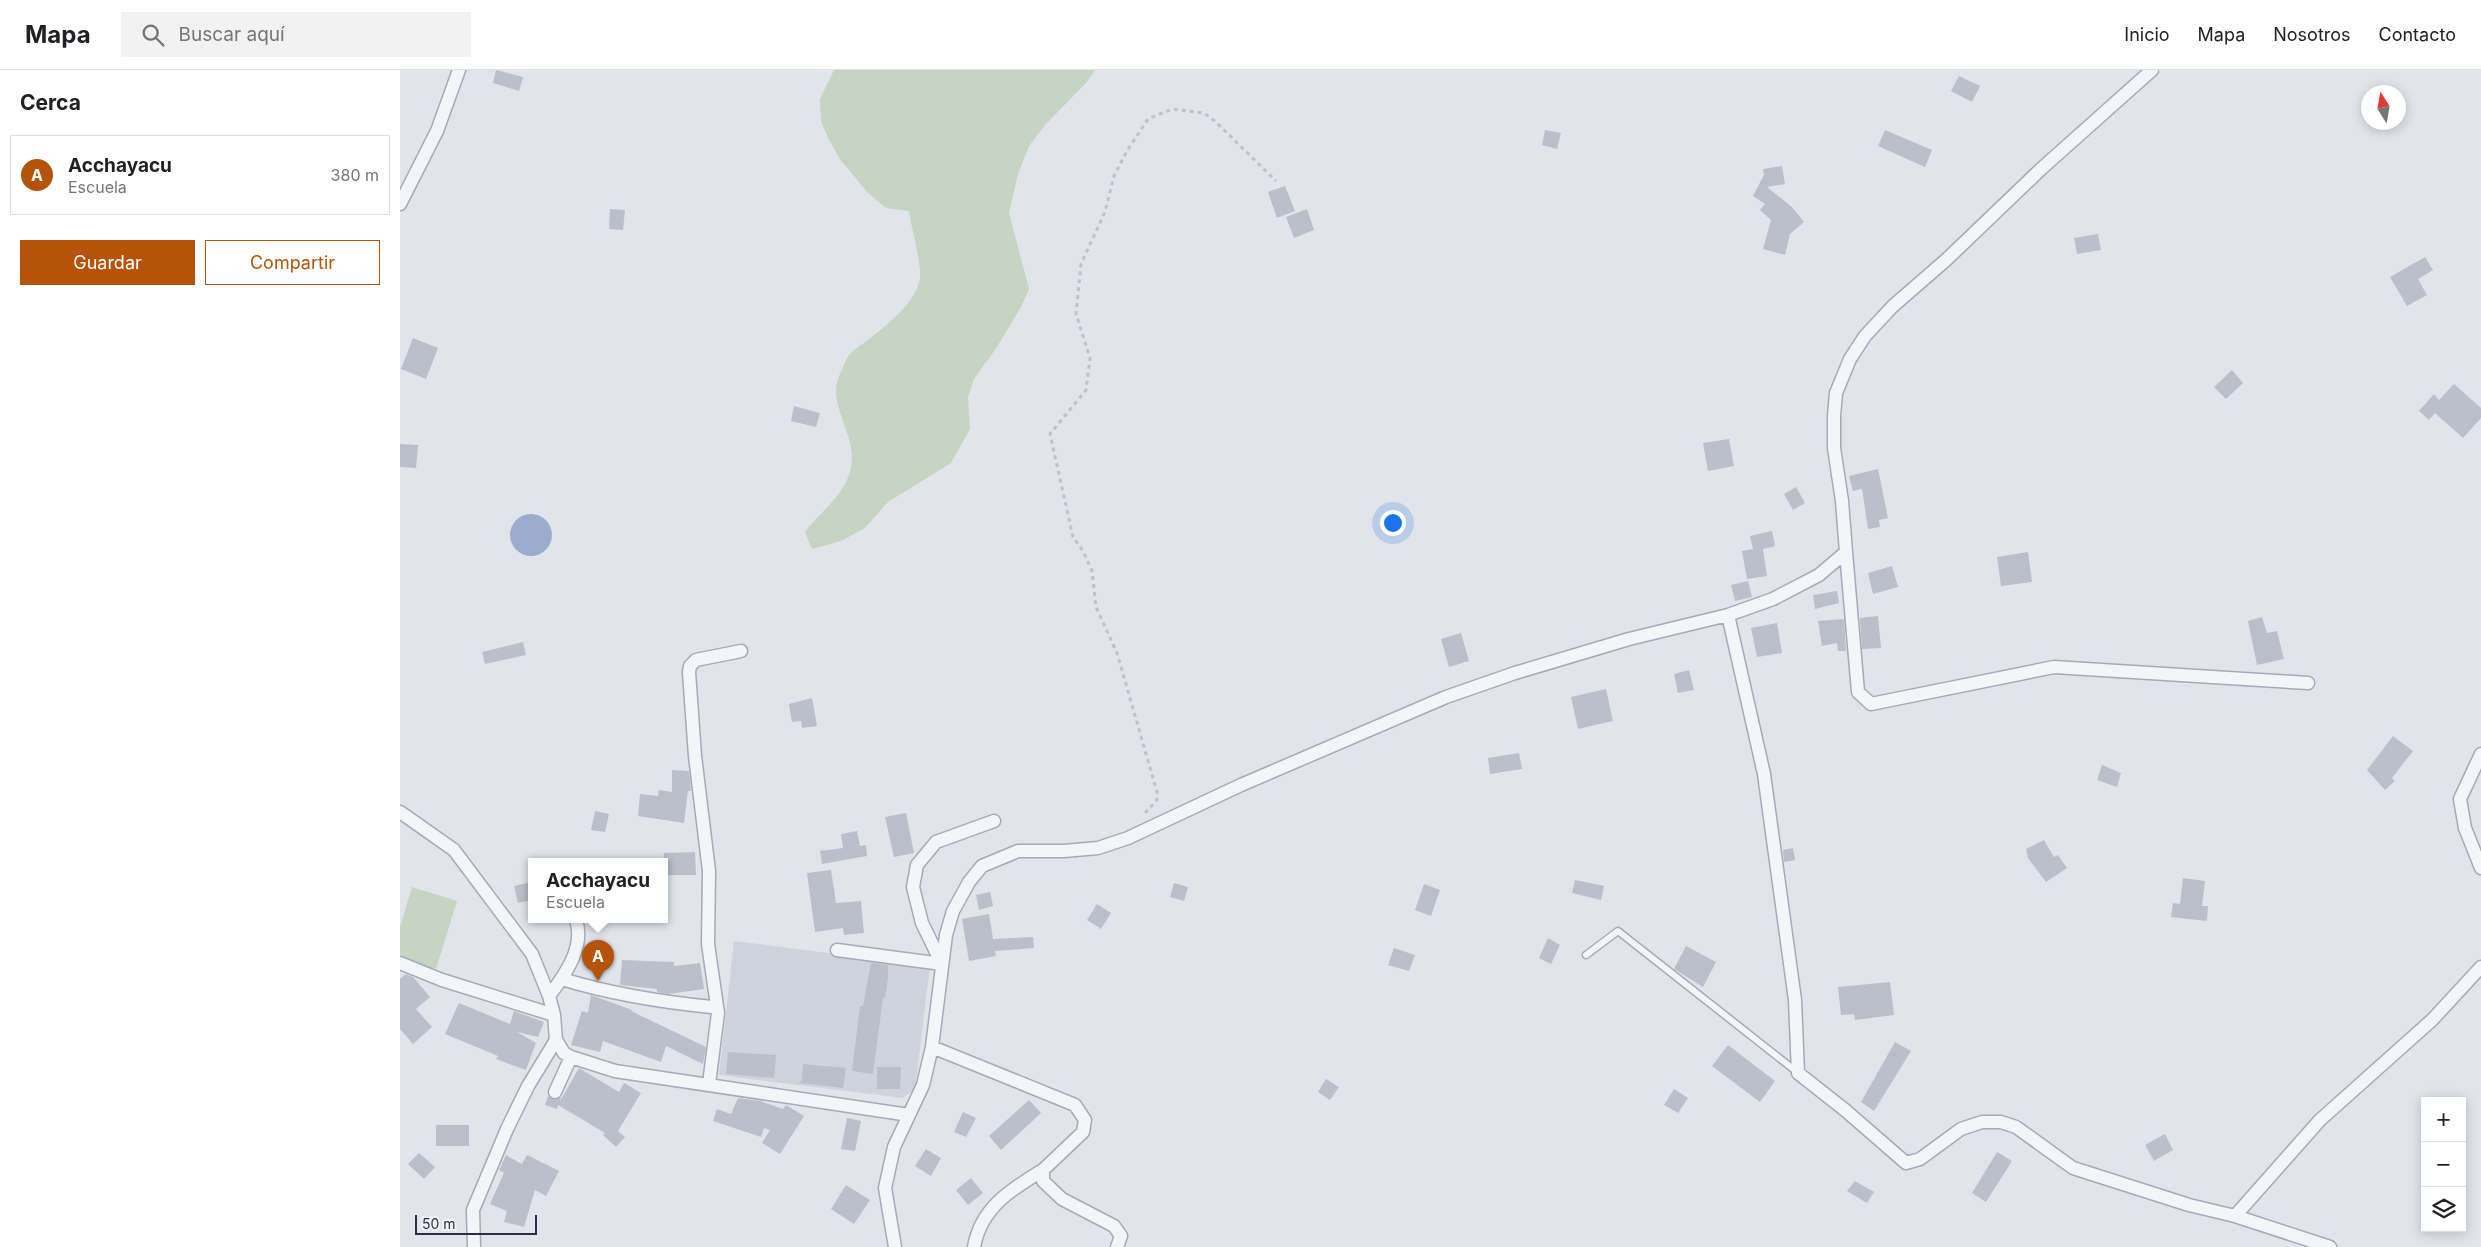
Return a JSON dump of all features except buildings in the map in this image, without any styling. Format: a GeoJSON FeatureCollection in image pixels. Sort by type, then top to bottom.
{"type":"FeatureCollection","features":[{"type":"Feature","properties":{"kind":"street"},"geometry":{"type":"LineString","coordinates":[[400,204],[437,131],[459,70]]}},
{"type":"Feature","properties":{"kind":"street"},"geometry":{"type":"LineString","coordinates":[[2152,70],[2041,169],[1946,260],[1893,306],[1865,336],[1850,359],[1836,393],[1834,448],[1842,501],[1858,692],[1871,704],[2054,667],[2308,683]]}},
{"type":"Feature","properties":{"kind":"street"},"geometry":{"type":"LineString","coordinates":[[895,1247],[885,1188],[894,1147],[923,1085],[932,1047],[946,935],[953,911],[969,882],[982,866],[1018,851],[1064,852],[1089,849],[1128,838],[1241,785],[1446,697],[1515,673],[1629,639],[1728,614],[1773,599],[1819,575],[1846,552]]}},
{"type":"Feature","properties":{"kind":"street"},"geometry":{"type":"LineString","coordinates":[[1728,614],[1764,774],[1795,1000],[1798,1073],[1845,1110],[1906,1163],[1920,1159],[1961,1129],[1982,1122],[2000,1122],[2016,1127],[2073,1168],[2189,1205],[2235,1216],[2330,1247]]}},
{"type":"Feature","properties":{"kind":"street"},"geometry":{"type":"LineString","coordinates":[[709,1084],[718,1013],[708,944],[709,872],[695,756],[689,672],[690,666],[696,660],[741,651]]}},
{"type":"Feature","properties":{"kind":"street"},"geometry":{"type":"LineString","coordinates":[[2481,754],[2460,799],[2464,828],[2481,868]]}},
{"type":"Feature","properties":{"kind":"street"},"geometry":{"type":"LineString","coordinates":[[400,812],[454,850],[532,954],[549,996],[554,1014],[556,1040],[564,1053],[615,1071],[909,1115]]}},
{"type":"Feature","properties":{"kind":"street"},"geometry":{"type":"LineString","coordinates":[[942,964],[922,923],[913,887],[917,865],[936,842],[994,821]]}},
{"type":"Feature","properties":{"kind":"street"},"geometry":{"type":"LineString","coordinates":[[549,996],[562,979],[574,955],[579,928],[577,923]]}},
{"type":"Feature","properties":{"kind":"street"},"geometry":{"type":"LineString","coordinates":[[837,950],[942,964]]}},
{"type":"Feature","properties":{"kind":"street"},"geometry":{"type":"LineString","coordinates":[[400,963],[442,980],[554,1014]]}},
{"type":"Feature","properties":{"kind":"street"},"geometry":{"type":"LineString","coordinates":[[2235,1216],[2320,1120],[2432,1020],[2481,966]]}},
{"type":"Feature","properties":{"kind":"street"},"geometry":{"type":"LineString","coordinates":[[562,979],[592,988],[635,997],[712,1007]]}},
{"type":"Feature","properties":{"kind":"street"},"geometry":{"type":"LineString","coordinates":[[474,1247],[473,1210],[507,1129],[528,1086],[556,1040]]}},
{"type":"Feature","properties":{"kind":"street"},"geometry":{"type":"LineString","coordinates":[[932,1047],[1075,1106],[1085,1120],[1083,1132],[1043,1170],[999,1200],[980,1222],[974,1247]]}},
{"type":"Feature","properties":{"kind":"street"},"geometry":{"type":"LineString","coordinates":[[555,1092],[571,1057]]}},
{"type":"Feature","properties":{"kind":"street"},"geometry":{"type":"LineString","coordinates":[[1043,1170],[1043,1181],[1062,1199],[1114,1226],[1121,1236],[1117,1247]]}},
{"type":"Feature","properties":{"kind":"lane"},"geometry":{"type":"LineString","coordinates":[[1586,955],[1618,931],[1798,1073]]}},
{"type":"Feature","properties":{"kind":"path"},"geometry":{"type":"LineString","coordinates":[[1141,817],[1157,800],[1157,792],[1117,654],[1096,607],[1092,571],[1084,551],[1073,537],[1050,434],[1086,390],[1090,358],[1076,314],[1081,264],[1105,212],[1114,176],[1127,151],[1148,119],[1172,109],[1204,113],[1216,122],[1276,181]]}},
{"type":"Feature","properties":{"kind":"shaded area"},"geometry":{"type":"Polygon","coordinates":[[[734,941],[930,966],[915,1089],[903,1098],[719,1075],[734,941]]]}},
{"type":"Feature","properties":{"kind":"green space"},"geometry":{"type":"Polygon","coordinates":[[[834,70],[1095,70],[1086,83],[1045,125],[1029,146],[1018,174],[1009,213],[1029,289],[1021,307],[997,347],[974,379],[968,397],[970,429],[951,463],[888,502],[865,528],[841,541],[812,549],[805,532],[841,491],[849,475],[852,461],[851,448],[837,400],[836,388],[839,376],[851,353],[899,314],[913,297],[920,278],[909,211],[886,208],[867,192],[840,159],[821,121],[820,99],[834,70]]]}},
{"type":"Feature","properties":{"kind":"green space"},"geometry":{"type":"Polygon","coordinates":[[[412,887],[457,901],[436,969],[400,958],[400,927],[412,887]]]}},
{"type":"Feature","properties":{"kind":"water"},"geometry":{"type":"Polygon","coordinates":[[[535,514],[543,517],[549,523],[552,535],[549,547],[543,553],[527,556],[519,553],[513,547],[510,531],[513,523],[519,517],[535,514]]]}},
{"type":"Feature","properties":{"kind":"place","name":"Acchayacu"},"geometry":{"type":"Point","coordinates":[598,981]}}]}
